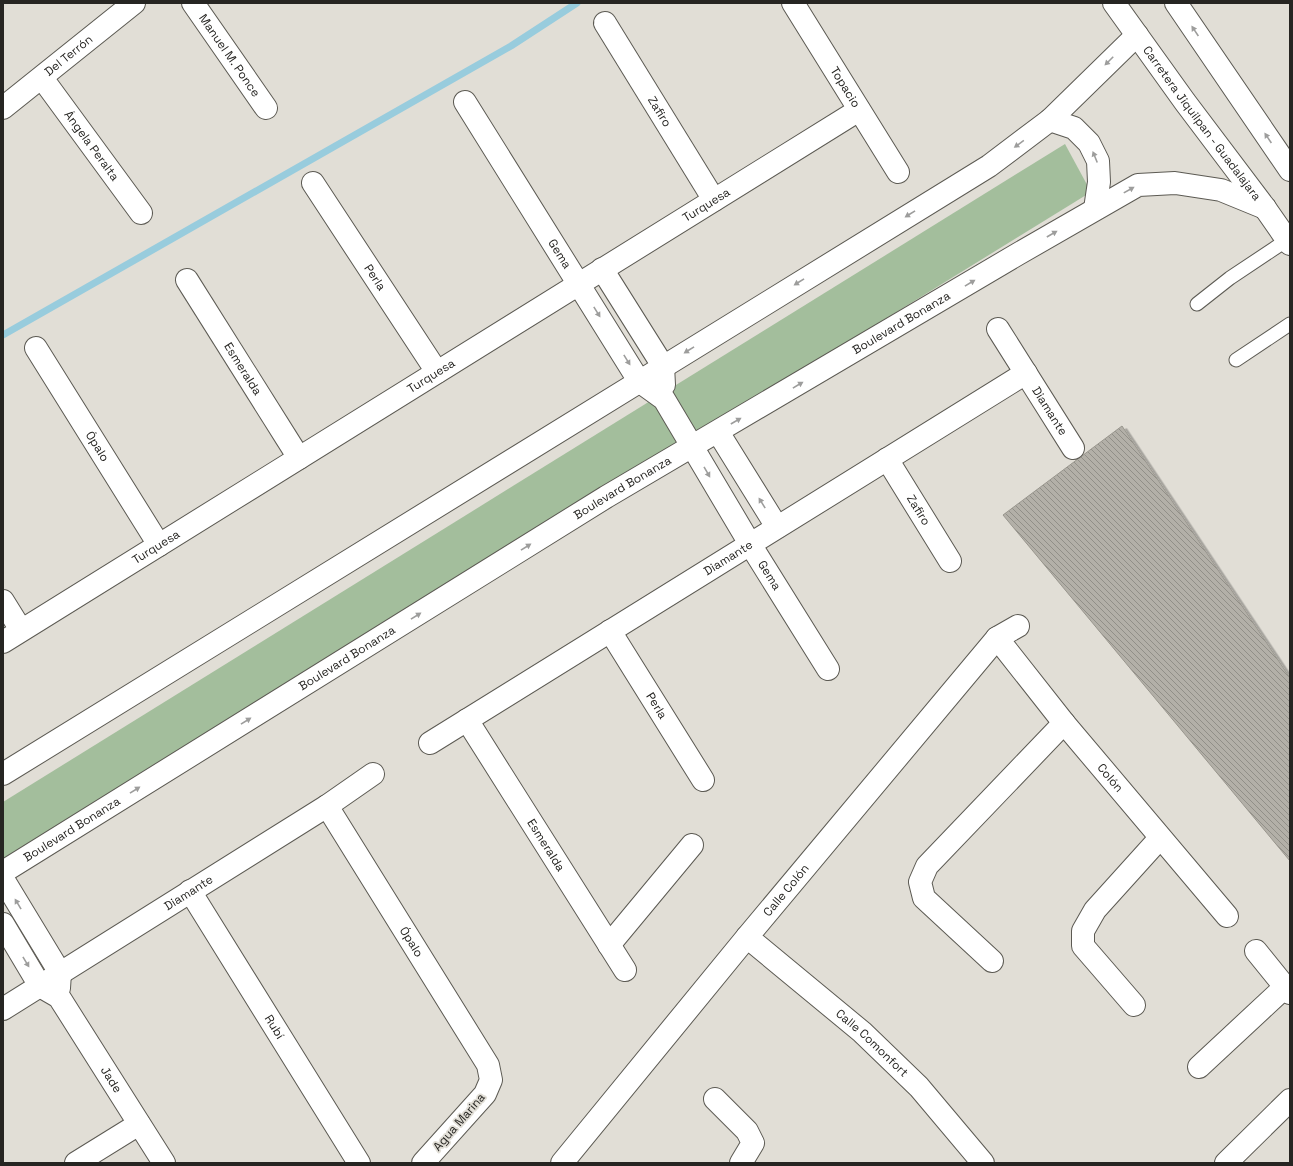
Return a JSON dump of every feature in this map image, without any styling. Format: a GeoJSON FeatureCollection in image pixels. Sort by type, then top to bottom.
{"type":"FeatureCollection","features":[{"type":"Feature","properties":{"kind":"main road","name":"Manuel M. Ponce"},"geometry":{"type":"LineString","coordinates":[[193,3],[266,108]]}},
{"type":"Feature","properties":{"kind":"main road","name":"Topacio"},"geometry":{"type":"LineString","coordinates":[[793,3],[898,172]]}},
{"type":"Feature","properties":{"kind":"main road","name":"Carretera Jiquilpan - Guadalajara"},"geometry":{"type":"LineString","coordinates":[[1114,3],[1184,102],[1289,242]]}},
{"type":"Feature","properties":{"kind":"main road"},"geometry":{"type":"LineString","coordinates":[[1176,3],[1290,170]]}},
{"type":"Feature","properties":{"kind":"main road","name":"Del Terrón"},"geometry":{"type":"LineString","coordinates":[[3,108],[42,78],[124,6]]}},
{"type":"Feature","properties":{"kind":"main road","name":"Zafiro"},"geometry":{"type":"LineString","coordinates":[[605,23],[714,200]]}},
{"type":"Feature","properties":{"kind":"main road"},"geometry":{"type":"LineString","coordinates":[[3,774],[989,166],[1050,120],[1137,34]]}},
{"type":"Feature","properties":{"kind":"main road","name":"Ángela Peralta"},"geometry":{"type":"LineString","coordinates":[[42,78],[141,213]]}},
{"type":"Feature","properties":{"kind":"main road","name":"Gema"},"geometry":{"type":"LineString","coordinates":[[465,102],[639,381],[664,398],[750,544],[828,670]]}},
{"type":"Feature","properties":{"kind":"main road","name":"Turquesa"},"geometry":{"type":"LineString","coordinates":[[3,642],[859,110]]}},
{"type":"Feature","properties":{"kind":"main road"},"geometry":{"type":"LineString","coordinates":[[1050,120],[1074,128],[1089,143],[1098,161],[1098,182],[1095,209]]}},
{"type":"Feature","properties":{"kind":"main road","name":"Perla"},"geometry":{"type":"LineString","coordinates":[[313,183],[437,372]]}},
{"type":"Feature","properties":{"kind":"main road","name":"Boulevard Bonanza"},"geometry":{"type":"LineString","coordinates":[[3,872],[606,498],[1138,185],[1175,183],[1221,190],[1265,208]]}},
{"type":"Feature","properties":{"kind":"main road"},"geometry":{"type":"LineString","coordinates":[[602,269],[663,366]]}},
{"type":"Feature","properties":{"kind":"main road","name":"Esmeralda"},"geometry":{"type":"LineString","coordinates":[[188,280],[299,458]]}},
{"type":"Feature","properties":{"kind":"main road","name":"Diamante"},"geometry":{"type":"LineString","coordinates":[[998,329],[1073,448]]}},
{"type":"Feature","properties":{"kind":"main road","name":"Ópalo"},"geometry":{"type":"LineString","coordinates":[[36,348],[159,545]]}},
{"type":"Feature","properties":{"kind":"main road","name":"Gema"},"geometry":{"type":"LineString","coordinates":[[663,366],[664,398]]}},
{"type":"Feature","properties":{"kind":"main road","name":"Diamante"},"geometry":{"type":"LineString","coordinates":[[430,743],[1026,373]]}},
{"type":"Feature","properties":{"kind":"main road"},"geometry":{"type":"LineString","coordinates":[[718,432],[777,527]]}},
{"type":"Feature","properties":{"kind":"main road","name":"Zafiro"},"geometry":{"type":"LineString","coordinates":[[887,459],[950,561]]}},
{"type":"Feature","properties":{"kind":"main road"},"geometry":{"type":"LineString","coordinates":[[3,601],[21,630]]}},
{"type":"Feature","properties":{"kind":"main road","name":"Calle Colón"},"geometry":{"type":"LineString","coordinates":[[562,1163],[747,937],[997,638],[1018,626]]}},
{"type":"Feature","properties":{"kind":"main road","name":"Perla"},"geometry":{"type":"LineString","coordinates":[[610,631],[703,780]]}},
{"type":"Feature","properties":{"kind":"main road","name":"Colón"},"geometry":{"type":"LineString","coordinates":[[997,638],[1064,723],[1226,916]]}},
{"type":"Feature","properties":{"kind":"main road","name":"Esmeralda"},"geometry":{"type":"LineString","coordinates":[[467,720],[625,970]]}},
{"type":"Feature","properties":{"kind":"main road"},"geometry":{"type":"LineString","coordinates":[[992,961],[924,898],[920,882],[927,866],[1064,723]]}},
{"type":"Feature","properties":{"kind":"main road","name":"Diamante"},"geometry":{"type":"LineString","coordinates":[[3,1009],[327,806],[373,774]]}},
{"type":"Feature","properties":{"kind":"main road","name":"Ópalo"},"geometry":{"type":"LineString","coordinates":[[327,806],[488,1065],[491,1080]]}},
{"type":"Feature","properties":{"kind":"main road"},"geometry":{"type":"LineString","coordinates":[[1134,1005],[1083,946],[1083,931],[1095,910],[1160,838]]}},
{"type":"Feature","properties":{"kind":"main road"},"geometry":{"type":"LineString","coordinates":[[609,945],[692,846]]}},
{"type":"Feature","properties":{"kind":"main road"},"geometry":{"type":"LineString","coordinates":[[3,879],[60,973],[59,997]]}},
{"type":"Feature","properties":{"kind":"main road","name":"Rubí"},"geometry":{"type":"LineString","coordinates":[[190,891],[359,1163]]}},
{"type":"Feature","properties":{"kind":"main road","name":"Jade"},"geometry":{"type":"LineString","coordinates":[[3,924],[40,986],[59,997],[164,1163]]}},
{"type":"Feature","properties":{"kind":"main road","name":"Calle Comonfort"},"geometry":{"type":"LineString","coordinates":[[747,937],[868,1038],[919,1087],[983,1163]]}},
{"type":"Feature","properties":{"kind":"main road"},"geometry":{"type":"LineString","coordinates":[[1199,1067],[1287,990],[1256,951]]}},
{"type":"Feature","properties":{"kind":"main road","name":"Agua Marina"},"geometry":{"type":"LineString","coordinates":[[423,1163],[485,1094],[491,1080]]}},
{"type":"Feature","properties":{"kind":"main road"},"geometry":{"type":"LineString","coordinates":[[715,1099],[747,1131],[753,1143],[741,1163]]}},
{"type":"Feature","properties":{"kind":"main road"},"geometry":{"type":"LineString","coordinates":[[1226,1163],[1290,1100]]}},
{"type":"Feature","properties":{"kind":"main road"},"geometry":{"type":"LineString","coordinates":[[76,1163],[139,1124]]}},
{"type":"Feature","properties":{"kind":"lane"},"geometry":{"type":"LineString","coordinates":[[1198,304],[1230,278],[1289,242]]}},
{"type":"Feature","properties":{"kind":"lane"},"geometry":{"type":"LineString","coordinates":[[1236,360],[1290,324]]}},
{"type":"Feature","properties":{"kind":"green space"},"geometry":{"type":"Polygon","coordinates":[[[1065,144],[1091,192],[3,863],[3,802],[1065,144]]]}},
{"type":"Feature","properties":{"kind":"building"},"geometry":{"type":"Polygon","coordinates":[[[1122,426],[1290,678],[1290,861],[1003,515],[1122,426]]]}},
{"type":"Feature","properties":{"kind":"waterway"},"geometry":{"type":"LineString","coordinates":[[3,335],[511,46],[577,3]]}}]}
